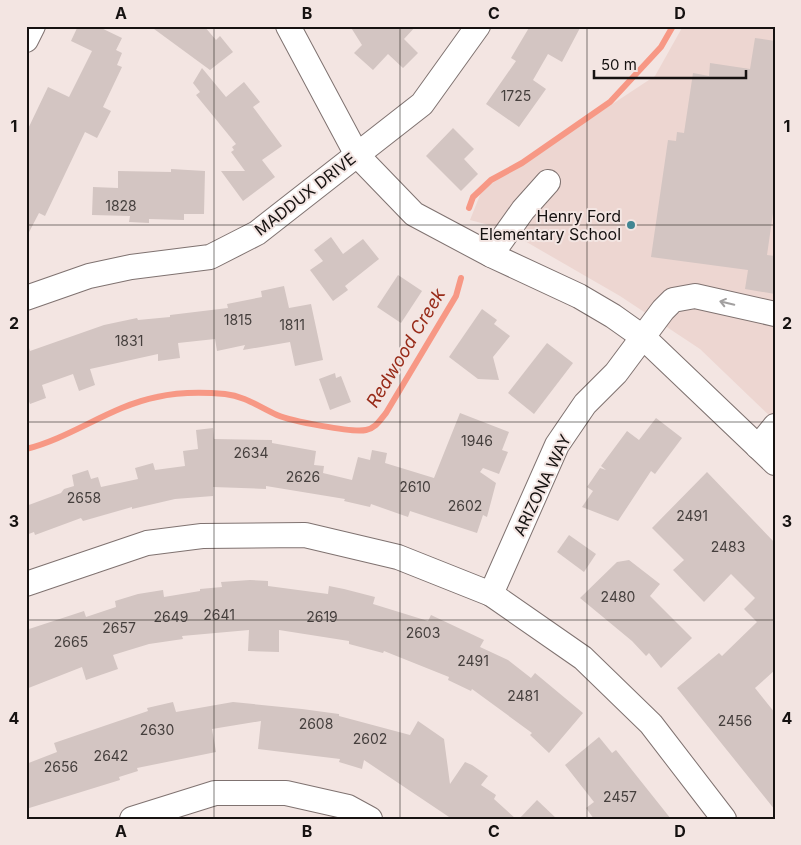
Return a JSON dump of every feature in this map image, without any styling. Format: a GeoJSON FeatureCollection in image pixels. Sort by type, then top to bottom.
{"type":"FeatureCollection","features":[{"type":"Feature","properties":{"kind":"street"},"geometry":{"type":"LineString","coordinates":[[26,40],[33,26]]}},
{"type":"Feature","properties":{"kind":"street"},"geometry":{"type":"LineString","coordinates":[[288,26],[357,155],[414,214],[491,256],[579,296],[644,338],[766,455],[775,426]]}},
{"type":"Feature","properties":{"kind":"street","name":"MADDUX DRIVE"},"geometry":{"type":"LineString","coordinates":[[26,298],[90,276],[131,267],[210,257],[257,234],[422,104],[478,26]]}},
{"type":"Feature","properties":{"kind":"street"},"geometry":{"type":"LineString","coordinates":[[491,256],[523,210],[548,182]]}},
{"type":"Feature","properties":{"kind":"street","name":"ARIZONA WAY"},"geometry":{"type":"LineString","coordinates":[[491,594],[557,446],[585,404],[616,373],[644,338],[663,310],[673,300],[695,296],[775,314]]}},
{"type":"Feature","properties":{"kind":"street"},"geometry":{"type":"LineString","coordinates":[[26,584],[147,543],[202,536],[305,535],[398,557],[491,594],[583,658],[652,724],[724,819]]}},
{"type":"Feature","properties":{"kind":"street"},"geometry":{"type":"LineString","coordinates":[[132,819],[215,793],[286,793],[348,807],[370,819]]}},
{"type":"Feature","properties":{"kind":"shaded area","name":"Henry Ford Elementary School"},"geometry":{"type":"Polygon","coordinates":[[[683,26],[775,26],[775,421],[700,349],[620,296],[504,229],[470,220],[482,190],[655,76],[683,26]]]}},
{"type":"Feature","properties":{"kind":"building"},"geometry":{"type":"Polygon","coordinates":[[[78,26],[97,26],[122,38],[116,50],[122,53],[117,65],[122,67],[103,107],[111,111],[97,138],[85,132],[45,216],[39,213],[26,238],[26,133],[48,87],[69,97],[92,51],[71,41],[78,26]]]}},
{"type":"Feature","properties":{"kind":"building"},"geometry":{"type":"Polygon","coordinates":[[[150,26],[204,26],[216,40],[220,36],[233,52],[210,70],[150,26]]]}},
{"type":"Feature","properties":{"kind":"building"},"geometry":{"type":"Polygon","coordinates":[[[350,26],[416,26],[404,39],[418,53],[403,68],[388,54],[373,70],[354,53],[362,45],[350,26]]]}},
{"type":"Feature","properties":{"kind":"building"},"geometry":{"type":"Polygon","coordinates":[[[530,26],[581,26],[562,62],[548,54],[533,80],[546,89],[519,127],[486,104],[516,61],[511,58],[530,26]]]}},
{"type":"Feature","properties":{"kind":"building"},"geometry":{"type":"Polygon","coordinates":[[[755,38],[775,41],[775,199],[767,255],[775,256],[775,294],[745,289],[748,270],[651,257],[668,140],[676,141],[677,132],[684,133],[693,73],[709,76],[710,63],[750,69],[755,38]]]}},
{"type":"Feature","properties":{"kind":"building"},"geometry":{"type":"Polygon","coordinates":[[[202,68],[226,97],[244,82],[260,102],[253,107],[282,146],[262,160],[275,177],[243,201],[221,171],[245,171],[231,152],[234,150],[232,147],[236,144],[196,95],[200,92],[193,83],[202,68]]]}},
{"type":"Feature","properties":{"kind":"building"},"geometry":{"type":"Polygon","coordinates":[[[453,128],[474,149],[464,159],[478,174],[461,191],[426,156],[453,128]]]}},
{"type":"Feature","properties":{"kind":"building"},"geometry":{"type":"Polygon","coordinates":[[[171,169],[205,171],[204,214],[184,214],[184,220],[149,219],[149,223],[129,222],[130,216],[92,215],[93,187],[118,188],[118,171],[171,172],[171,169]]]}},
{"type":"Feature","properties":{"kind":"building"},"geometry":{"type":"Polygon","coordinates":[[[331,237],[343,254],[363,239],[379,259],[345,286],[348,290],[333,301],[310,270],[323,261],[314,250],[331,237]]]}},
{"type":"Feature","properties":{"kind":"building"},"geometry":{"type":"Polygon","coordinates":[[[398,275],[422,291],[401,323],[377,307],[398,275]]]}},
{"type":"Feature","properties":{"kind":"building"},"geometry":{"type":"Polygon","coordinates":[[[284,286],[289,308],[311,304],[323,360],[295,366],[290,342],[243,350],[245,345],[217,351],[215,339],[178,343],[180,358],[158,361],[158,354],[90,369],[95,385],[79,391],[73,374],[42,385],[46,398],[30,404],[26,394],[26,348],[29,348],[30,351],[104,325],[137,318],[138,320],[170,317],[170,315],[228,308],[227,304],[262,297],[261,291],[284,286]]]}},
{"type":"Feature","properties":{"kind":"building"},"geometry":{"type":"Polygon","coordinates":[[[482,309],[497,320],[494,324],[510,336],[493,357],[499,380],[478,379],[449,357],[482,309]]]}},
{"type":"Feature","properties":{"kind":"building"},"geometry":{"type":"Polygon","coordinates":[[[547,343],[573,363],[534,414],[508,393],[547,343]]]}},
{"type":"Feature","properties":{"kind":"building"},"geometry":{"type":"Polygon","coordinates":[[[335,373],[336,378],[341,376],[351,402],[330,410],[319,379],[335,373]]]}},
{"type":"Feature","properties":{"kind":"building"},"geometry":{"type":"Polygon","coordinates":[[[460,413],[509,432],[502,450],[508,452],[499,474],[483,468],[480,472],[496,483],[487,517],[483,515],[477,533],[410,511],[408,517],[371,504],[370,507],[344,501],[345,499],[266,486],[266,489],[213,487],[213,496],[175,499],[132,509],[132,507],[83,521],[81,518],[35,535],[34,532],[26,535],[26,506],[74,486],[72,475],[88,470],[91,479],[98,477],[101,487],[138,479],[135,468],[153,463],[155,470],[185,466],[183,451],[198,449],[196,430],[213,428],[214,439],[272,440],[272,443],[316,451],[314,465],[324,466],[323,473],[352,480],[358,457],[370,460],[372,450],[387,453],[385,463],[434,478],[460,413]]]}},
{"type":"Feature","properties":{"kind":"building"},"geometry":{"type":"Polygon","coordinates":[[[656,418],[682,438],[655,474],[651,471],[618,521],[582,507],[593,491],[587,487],[600,468],[606,470],[601,466],[627,431],[639,440],[656,418]]]}},
{"type":"Feature","properties":{"kind":"building"},"geometry":{"type":"Polygon","coordinates":[[[707,472],[775,543],[775,670],[755,688],[775,713],[775,810],[677,688],[719,653],[722,656],[757,622],[744,609],[755,598],[731,574],[704,602],[673,570],[684,560],[652,528],[707,472]]]}},
{"type":"Feature","properties":{"kind":"building"},"geometry":{"type":"Polygon","coordinates":[[[569,535],[596,554],[584,572],[557,552],[569,535]]]}},
{"type":"Feature","properties":{"kind":"building"},"geometry":{"type":"Polygon","coordinates":[[[629,560],[660,584],[650,596],[692,638],[661,668],[649,653],[646,656],[632,641],[580,598],[617,562],[629,560]]]}},
{"type":"Feature","properties":{"kind":"building"},"geometry":{"type":"Polygon","coordinates":[[[268,581],[268,586],[328,594],[329,586],[375,597],[373,604],[428,621],[431,615],[484,640],[480,647],[508,660],[531,678],[535,673],[583,713],[549,753],[530,735],[532,733],[472,689],[471,691],[448,680],[449,677],[384,651],[383,653],[349,644],[349,641],[279,630],[279,652],[248,651],[249,630],[182,636],[183,639],[149,644],[113,655],[118,669],[86,680],[82,667],[26,689],[26,630],[84,611],[86,617],[116,607],[115,601],[138,594],[163,590],[164,597],[200,591],[200,589],[222,587],[221,582],[268,581]]]}},
{"type":"Feature","properties":{"kind":"building"},"geometry":{"type":"Polygon","coordinates":[[[173,702],[176,712],[233,702],[339,714],[339,716],[410,735],[418,721],[444,739],[450,784],[465,762],[472,765],[488,776],[481,785],[496,795],[494,799],[516,819],[452,819],[364,760],[362,769],[339,762],[340,759],[258,749],[261,721],[212,729],[216,752],[137,768],[138,771],[119,777],[120,780],[26,809],[26,764],[57,752],[54,743],[148,711],[147,708],[173,702]]]}},
{"type":"Feature","properties":{"kind":"building"},"geometry":{"type":"Polygon","coordinates":[[[599,737],[612,753],[616,750],[671,819],[594,819],[586,808],[594,802],[565,765],[599,737]]]}},
{"type":"Feature","properties":{"kind":"building"},"geometry":{"type":"Polygon","coordinates":[[[537,800],[557,819],[519,819],[537,800]]]}},
{"type":"Feature","properties":{"kind":"waterway","name":"Redwood Creek"},"geometry":{"type":"LineString","coordinates":[[469,208],[473,197],[491,180],[522,163],[610,102],[661,47],[673,26]]}},
{"type":"Feature","properties":{"kind":"waterway","name":"Redwood Creek"},"geometry":{"type":"LineString","coordinates":[[26,449],[43,444],[123,407],[165,395],[182,393],[232,395],[245,399],[277,415],[295,420],[348,430],[369,429],[378,423],[386,413],[456,296],[461,278]]}},
{"type":"Feature","properties":{"kind":"place","name":"Henry Ford Elementary School"},"geometry":{"type":"Point","coordinates":[631,225]}}]}
